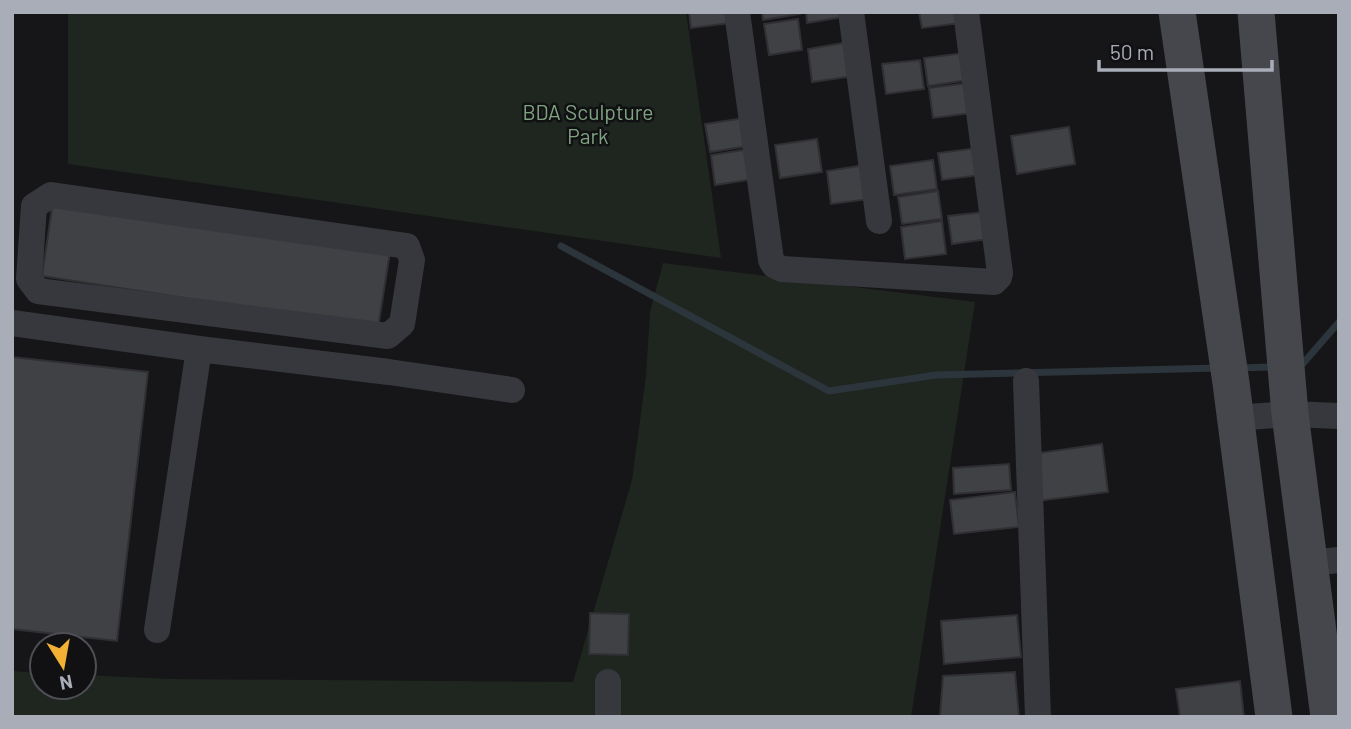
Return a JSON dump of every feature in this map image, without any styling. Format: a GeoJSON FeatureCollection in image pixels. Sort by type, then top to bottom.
{"type":"FeatureCollection","features":[{"type":"Feature","properties":{"kind":"main road"},"geometry":{"type":"LineString","coordinates":[[1177,12],[1233,400],[1274,717]]}},
{"type":"Feature","properties":{"kind":"main road"},"geometry":{"type":"LineString","coordinates":[[1255,12],[1290,414],[1324,561],[1331,680],[1329,717]]}},
{"type":"Feature","properties":{"kind":"street"},"geometry":{"type":"LineString","coordinates":[[737,12],[771,260],[774,265],[782,269],[995,282],[1000,274],[966,12]]}},
{"type":"Feature","properties":{"kind":"street"},"geometry":{"type":"LineString","coordinates":[[851,12],[879,221]]}},
{"type":"Feature","properties":{"kind":"street"},"geometry":{"type":"LineString","coordinates":[[51,195],[407,246],[412,260],[401,324],[388,336],[279,322],[38,291],[29,279],[34,206],[51,195]]}},
{"type":"Feature","properties":{"kind":"street"},"geometry":{"type":"LineString","coordinates":[[274,357],[279,322]]}},
{"type":"Feature","properties":{"kind":"street"},"geometry":{"type":"LineString","coordinates":[[12,323],[512,390]]}},
{"type":"Feature","properties":{"kind":"street"},"geometry":{"type":"LineString","coordinates":[[157,630],[199,349]]}},
{"type":"Feature","properties":{"kind":"street"},"geometry":{"type":"LineString","coordinates":[[1026,381],[1038,717]]}},
{"type":"Feature","properties":{"kind":"street"},"geometry":{"type":"LineString","coordinates":[[1233,400],[1290,414],[1339,416]]}},
{"type":"Feature","properties":{"kind":"street"},"geometry":{"type":"LineString","coordinates":[[608,682],[608,717]]}},
{"type":"Feature","properties":{"kind":"green space","name":"BDA Sculpture Park"},"geometry":{"type":"Polygon","coordinates":[[[68,12],[686,12],[721,258],[68,164],[68,12]]]}},
{"type":"Feature","properties":{"kind":"green space"},"geometry":{"type":"Polygon","coordinates":[[[663,263],[975,302],[911,717],[12,717],[12,671],[28,672],[28,701],[98,701],[98,676],[171,679],[573,682],[632,480],[646,376],[650,312],[663,263]]]}},
{"type":"Feature","properties":{"kind":"building"},"geometry":{"type":"Polygon","coordinates":[[[689,12],[729,12],[731,23],[691,28],[689,12]]]}},
{"type":"Feature","properties":{"kind":"building"},"geometry":{"type":"Polygon","coordinates":[[[762,12],[800,12],[800,14],[763,20],[762,12]]]}},
{"type":"Feature","properties":{"kind":"building"},"geometry":{"type":"Polygon","coordinates":[[[806,12],[848,12],[849,16],[807,23],[806,12]]]}},
{"type":"Feature","properties":{"kind":"building"},"geometry":{"type":"Polygon","coordinates":[[[919,12],[960,12],[961,23],[922,28],[919,12]]]}},
{"type":"Feature","properties":{"kind":"building"},"geometry":{"type":"Polygon","coordinates":[[[798,19],[802,50],[769,55],[764,24],[798,19]]]}},
{"type":"Feature","properties":{"kind":"building"},"geometry":{"type":"Polygon","coordinates":[[[849,42],[854,76],[812,82],[808,49],[849,42]]]}},
{"type":"Feature","properties":{"kind":"building"},"geometry":{"type":"Polygon","coordinates":[[[964,53],[968,80],[928,86],[924,58],[964,53]]]}},
{"type":"Feature","properties":{"kind":"building"},"geometry":{"type":"Polygon","coordinates":[[[920,60],[924,89],[886,94],[882,64],[920,60]]]}},
{"type":"Feature","properties":{"kind":"building"},"geometry":{"type":"Polygon","coordinates":[[[968,83],[972,113],[933,118],[929,88],[968,83]]]}},
{"type":"Feature","properties":{"kind":"building"},"geometry":{"type":"Polygon","coordinates":[[[745,118],[749,146],[710,152],[705,124],[745,118]]]}},
{"type":"Feature","properties":{"kind":"building"},"geometry":{"type":"Polygon","coordinates":[[[1069,127],[1075,164],[1017,174],[1011,136],[1069,127]]]}},
{"type":"Feature","properties":{"kind":"building"},"geometry":{"type":"Polygon","coordinates":[[[817,139],[822,172],[780,178],[775,145],[817,139]]]}},
{"type":"Feature","properties":{"kind":"building"},"geometry":{"type":"Polygon","coordinates":[[[977,148],[980,175],[942,180],[938,153],[977,148]]]}},
{"type":"Feature","properties":{"kind":"building"},"geometry":{"type":"Polygon","coordinates":[[[750,149],[754,179],[715,185],[711,155],[750,149]]]}},
{"type":"Feature","properties":{"kind":"building"},"geometry":{"type":"Polygon","coordinates":[[[933,160],[937,189],[894,195],[890,166],[933,160]]]}},
{"type":"Feature","properties":{"kind":"building"},"geometry":{"type":"Polygon","coordinates":[[[865,165],[870,199],[831,204],[827,171],[865,165]]]}},
{"type":"Feature","properties":{"kind":"building"},"geometry":{"type":"Polygon","coordinates":[[[938,191],[942,219],[902,224],[898,197],[938,191]]]}},
{"type":"Feature","properties":{"kind":"building"},"geometry":{"type":"Polygon","coordinates":[[[53,201],[390,252],[378,328],[42,276],[53,201]]]}},
{"type":"Feature","properties":{"kind":"building"},"geometry":{"type":"Polygon","coordinates":[[[984,212],[988,239],[952,244],[948,216],[984,212]]]}},
{"type":"Feature","properties":{"kind":"building"},"geometry":{"type":"Polygon","coordinates":[[[942,221],[946,254],[905,259],[901,227],[942,221]]]}},
{"type":"Feature","properties":{"kind":"building"},"geometry":{"type":"Polygon","coordinates":[[[12,357],[148,372],[117,641],[98,639],[98,631],[12,629],[12,357]]]}},
{"type":"Feature","properties":{"kind":"building"},"geometry":{"type":"Polygon","coordinates":[[[1102,444],[1108,492],[1038,501],[1032,454],[1102,444]]]}},
{"type":"Feature","properties":{"kind":"building"},"geometry":{"type":"Polygon","coordinates":[[[1009,464],[1011,490],[954,494],[953,468],[1009,464]]]}},
{"type":"Feature","properties":{"kind":"building"},"geometry":{"type":"Polygon","coordinates":[[[1015,492],[1019,527],[954,534],[950,500],[1015,492]]]}},
{"type":"Feature","properties":{"kind":"building"},"geometry":{"type":"Polygon","coordinates":[[[590,613],[629,614],[628,655],[589,654],[590,613]]]}},
{"type":"Feature","properties":{"kind":"building"},"geometry":{"type":"Polygon","coordinates":[[[1017,615],[1021,657],[944,664],[941,621],[1017,615]]]}},
{"type":"Feature","properties":{"kind":"building"},"geometry":{"type":"Polygon","coordinates":[[[1015,672],[1019,717],[940,717],[943,676],[1015,672]]]}},
{"type":"Feature","properties":{"kind":"building"},"geometry":{"type":"Polygon","coordinates":[[[1240,681],[1244,717],[1180,717],[1176,689],[1240,681]]]}},
{"type":"Feature","properties":{"kind":"waterway"},"geometry":{"type":"LineString","coordinates":[[561,246],[829,391],[936,375],[1219,368]]}},
{"type":"Feature","properties":{"kind":"waterway"},"geometry":{"type":"LineString","coordinates":[[1297,367],[1300,367],[1339,322]]}},
{"type":"Feature","properties":{"kind":"waterway"},"geometry":{"type":"LineString","coordinates":[[1238,368],[1275,367]]}}]}
